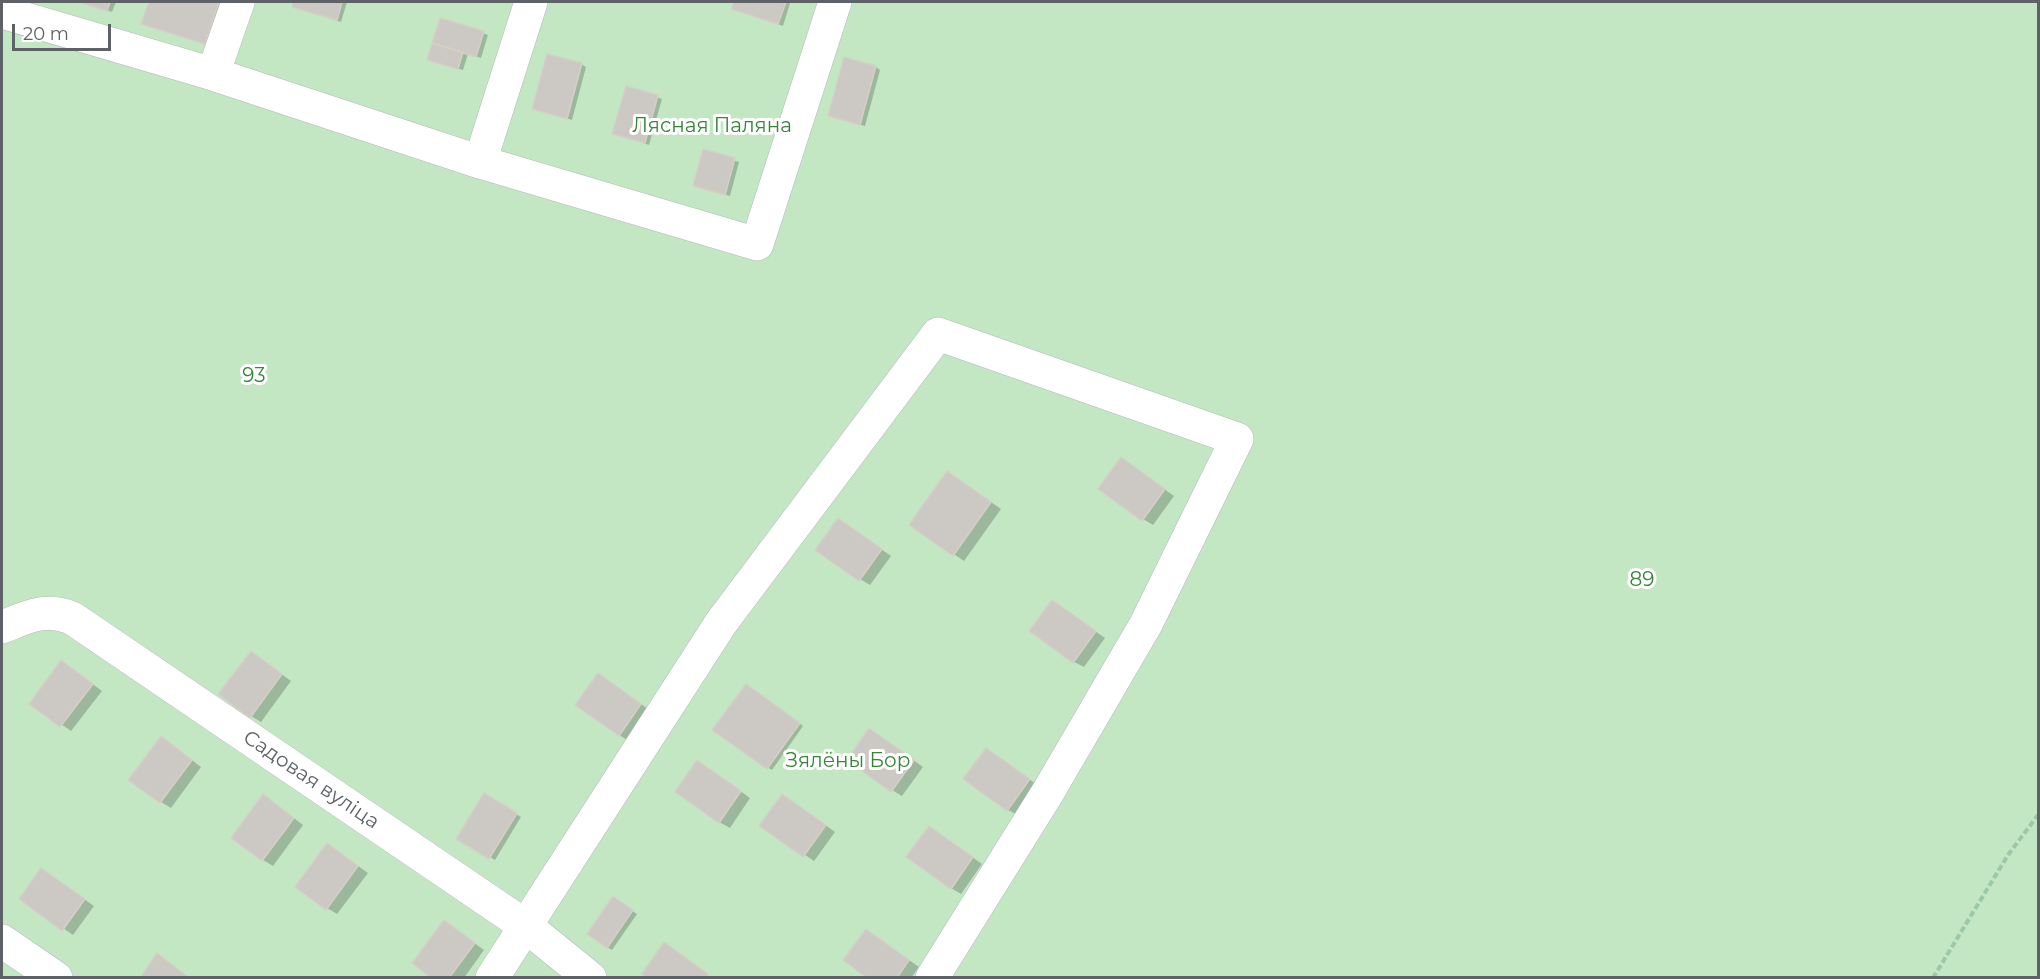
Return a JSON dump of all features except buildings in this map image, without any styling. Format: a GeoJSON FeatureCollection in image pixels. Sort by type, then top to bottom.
{"type":"FeatureCollection","features":[{"type":"Feature","properties":{"kind":"street"},"geometry":{"type":"LineString","coordinates":[[213,74],[238,2]]}},
{"type":"Feature","properties":{"kind":"street"},"geometry":{"type":"LineString","coordinates":[[480,162],[531,2]]}},
{"type":"Feature","properties":{"kind":"street"},"geometry":{"type":"LineString","coordinates":[[2,12],[213,74],[480,162],[757,244],[835,2]]}},
{"type":"Feature","properties":{"kind":"street"},"geometry":{"type":"LineString","coordinates":[[492,978],[721,623],[938,334],[1237,440],[1146,624],[1048,792],[932,978]]}},
{"type":"Feature","properties":{"kind":"street","name":"Садовая вуліца"},"geometry":{"type":"LineString","coordinates":[[12,623],[45,612],[72,618],[527,927],[590,978]]}},
{"type":"Feature","properties":{"kind":"street"},"geometry":{"type":"LineString","coordinates":[[2,941],[56,978]]}},
{"type":"Feature","properties":{"kind":"path"},"geometry":{"type":"LineString","coordinates":[[1933,978],[2008,855],[2038,815]]}},
{"type":"Feature","properties":{"kind":"green space"},"geometry":{"type":"Polygon","coordinates":[[[2,2],[2038,2],[2038,977],[2,978],[2,2]]]}},
{"type":"Feature","properties":{"kind":"park label","name":"Лясная Паляна"},"geometry":{"type":"Point","coordinates":[712,126]}},
{"type":"Feature","properties":{"kind":"park label","name":"93"},"geometry":{"type":"Point","coordinates":[254,376]}},
{"type":"Feature","properties":{"kind":"park label","name":"89"},"geometry":{"type":"Point","coordinates":[1642,580]}},
{"type":"Feature","properties":{"kind":"park label","name":"Зялёны Бор"},"geometry":{"type":"Point","coordinates":[848,761]}}]}
